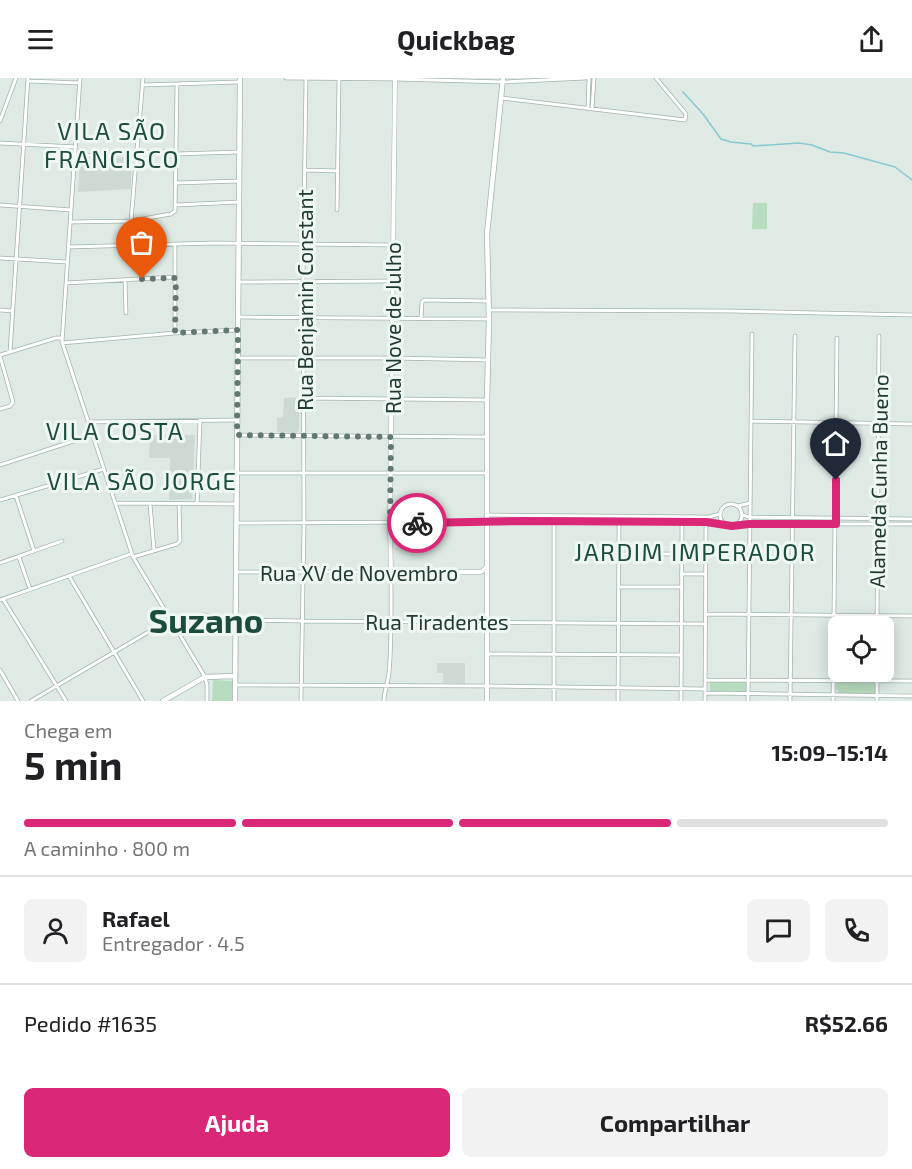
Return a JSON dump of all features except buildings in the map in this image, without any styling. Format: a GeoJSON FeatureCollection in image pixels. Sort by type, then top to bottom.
{"type":"FeatureCollection","features":[{"type":"Feature","properties":{"kind":"main road"},"geometry":{"type":"LineString","coordinates":[[235,701],[240,80]]}},
{"type":"Feature","properties":{"kind":"main road"},"geometry":{"type":"LineString","coordinates":[[487,701],[488,223],[503,80]]}},
{"type":"Feature","properties":{"kind":"main road"},"geometry":{"type":"LineString","coordinates":[[164,701],[205,677],[235,676]]}},
{"type":"Feature","properties":{"kind":"street"},"geometry":{"type":"LineString","coordinates":[[0,121],[16,78]]}},
{"type":"Feature","properties":{"kind":"street"},"geometry":{"type":"LineString","coordinates":[[80,78],[62,340],[132,555],[205,677],[207,701]]}},
{"type":"Feature","properties":{"kind":"street"},"geometry":{"type":"LineString","coordinates":[[129,245],[142,78]]}},
{"type":"Feature","properties":{"kind":"street"},"geometry":{"type":"LineString","coordinates":[[286,78],[503,80],[587,78],[590,108]]}},
{"type":"Feature","properties":{"kind":"street","name":"Rua Benjamin Constant"},"geometry":{"type":"LineString","coordinates":[[301,701],[306,78]]}},
{"type":"Feature","properties":{"kind":"street"},"geometry":{"type":"LineString","coordinates":[[337,210],[339,78]]}},
{"type":"Feature","properties":{"kind":"street"},"geometry":{"type":"LineString","coordinates":[[590,108],[594,78]]}},
{"type":"Feature","properties":{"kind":"street"},"geometry":{"type":"LineString","coordinates":[[501,98],[685,120],[686,114],[656,78]]}},
{"type":"Feature","properties":{"kind":"street","name":"Rua Nove de Julho"},"geometry":{"type":"LineString","coordinates":[[384,701],[391,621],[395,79]]}},
{"type":"Feature","properties":{"kind":"street"},"geometry":{"type":"LineString","coordinates":[[10,352],[28,80],[80,83]]}},
{"type":"Feature","properties":{"kind":"street"},"geometry":{"type":"LineString","coordinates":[[142,85],[240,80]]}},
{"type":"Feature","properties":{"kind":"street"},"geometry":{"type":"LineString","coordinates":[[71,222],[131,221],[171,214],[175,211],[177,84]]}},
{"type":"Feature","properties":{"kind":"street"},"geometry":{"type":"LineString","coordinates":[[0,143],[76,147]]}},
{"type":"Feature","properties":{"kind":"street"},"geometry":{"type":"LineString","coordinates":[[75,156],[239,152]]}},
{"type":"Feature","properties":{"kind":"street"},"geometry":{"type":"LineString","coordinates":[[305,170],[338,171]]}},
{"type":"Feature","properties":{"kind":"street"},"geometry":{"type":"LineString","coordinates":[[176,183],[239,181]]}},
{"type":"Feature","properties":{"kind":"street"},"geometry":{"type":"LineString","coordinates":[[176,205],[239,202]]}},
{"type":"Feature","properties":{"kind":"street"},"geometry":{"type":"LineString","coordinates":[[0,205],[71,210]]}},
{"type":"Feature","properties":{"kind":"street"},"geometry":{"type":"LineString","coordinates":[[69,247],[238,243],[392,245]]}},
{"type":"Feature","properties":{"kind":"street"},"geometry":{"type":"LineString","coordinates":[[175,244],[175,333]]}},
{"type":"Feature","properties":{"kind":"street"},"geometry":{"type":"LineString","coordinates":[[0,258],[68,262]]}},
{"type":"Feature","properties":{"kind":"street"},"geometry":{"type":"LineString","coordinates":[[66,284],[176,278]]}},
{"type":"Feature","properties":{"kind":"street"},"geometry":{"type":"LineString","coordinates":[[125,280],[126,313]]}},
{"type":"Feature","properties":{"kind":"street"},"geometry":{"type":"LineString","coordinates":[[238,282],[392,281]]}},
{"type":"Feature","properties":{"kind":"street"},"geometry":{"type":"LineString","coordinates":[[421,318],[424,300],[488,301]]}},
{"type":"Feature","properties":{"kind":"street"},"geometry":{"type":"LineString","coordinates":[[0,310],[13,311]]}},
{"type":"Feature","properties":{"kind":"street"},"geometry":{"type":"LineString","coordinates":[[489,310],[730,311],[912,315]]}},
{"type":"Feature","properties":{"kind":"street"},"geometry":{"type":"LineString","coordinates":[[238,317],[489,319]]}},
{"type":"Feature","properties":{"kind":"street"},"geometry":{"type":"LineString","coordinates":[[0,409],[10,406],[13,402],[0,356],[10,352],[56,338],[62,340],[238,330]]}},
{"type":"Feature","properties":{"kind":"street"},"geometry":{"type":"LineString","coordinates":[[748,701],[752,334]]}},
{"type":"Feature","properties":{"kind":"street"},"geometry":{"type":"LineString","coordinates":[[790,701],[795,336]]}},
{"type":"Feature","properties":{"kind":"street","name":"Alameda Cunha Bueno"},"geometry":{"type":"LineString","coordinates":[[877,615],[879,336]]}},
{"type":"Feature","properties":{"kind":"street"},"geometry":{"type":"LineString","coordinates":[[834,615],[837,338]]}},
{"type":"Feature","properties":{"kind":"street"},"geometry":{"type":"LineString","coordinates":[[238,358],[488,360]]}},
{"type":"Feature","properties":{"kind":"street"},"geometry":{"type":"LineString","coordinates":[[304,398],[487,400]]}},
{"type":"Feature","properties":{"kind":"street"},"geometry":{"type":"LineString","coordinates":[[196,504],[200,420]]}},
{"type":"Feature","properties":{"kind":"street"},"geometry":{"type":"LineString","coordinates":[[88,422],[237,420]]}},
{"type":"Feature","properties":{"kind":"street"},"geometry":{"type":"LineString","coordinates":[[751,421],[912,424]]}},
{"type":"Feature","properties":{"kind":"street"},"geometry":{"type":"LineString","coordinates":[[0,465],[92,435]]}},
{"type":"Feature","properties":{"kind":"street"},"geometry":{"type":"LineString","coordinates":[[237,435],[487,438]]}},
{"type":"Feature","properties":{"kind":"street"},"geometry":{"type":"LineString","coordinates":[[0,500],[104,469]]}},
{"type":"Feature","properties":{"kind":"street"},"geometry":{"type":"LineString","coordinates":[[237,473],[487,472]]}},
{"type":"Feature","properties":{"kind":"street"},"geometry":{"type":"LineString","coordinates":[[16,495],[34,551]]}},
{"type":"Feature","properties":{"kind":"street"},"geometry":{"type":"LineString","coordinates":[[115,503],[237,504]]}},
{"type":"Feature","properties":{"kind":"street"},"geometry":{"type":"LineString","coordinates":[[487,515],[709,517],[720,514],[726,506],[750,503]]}},
{"type":"Feature","properties":{"kind":"street"},"geometry":{"type":"LineString","coordinates":[[150,504],[154,550]]}},
{"type":"Feature","properties":{"kind":"street"},"geometry":{"type":"LineString","coordinates":[[66,701],[2,600],[132,555],[177,544],[181,540],[178,504]]}},
{"type":"Feature","properties":{"kind":"street"},"geometry":{"type":"LineString","coordinates":[[735,525],[740,521],[742,515],[738,506]]}},
{"type":"Feature","properties":{"kind":"street"},"geometry":{"type":"LineString","coordinates":[[720,514],[722,521],[728,525]]}},
{"type":"Feature","properties":{"kind":"street"},"geometry":{"type":"LineString","coordinates":[[742,515],[792,518],[912,519]]}},
{"type":"Feature","properties":{"kind":"street"},"geometry":{"type":"LineString","coordinates":[[554,521],[554,701]]}},
{"type":"Feature","properties":{"kind":"street"},"geometry":{"type":"LineString","coordinates":[[237,523],[619,521],[706,522],[728,525],[912,524]]}},
{"type":"Feature","properties":{"kind":"street"},"geometry":{"type":"LineString","coordinates":[[618,701],[619,521]]}},
{"type":"Feature","properties":{"kind":"street"},"geometry":{"type":"LineString","coordinates":[[681,701],[682,522]]}},
{"type":"Feature","properties":{"kind":"street"},"geometry":{"type":"LineString","coordinates":[[705,701],[706,522]]}},
{"type":"Feature","properties":{"kind":"street"},"geometry":{"type":"LineString","coordinates":[[0,563],[62,541]]}},
{"type":"Feature","properties":{"kind":"street"},"geometry":{"type":"LineString","coordinates":[[619,554],[681,554]]}},
{"type":"Feature","properties":{"kind":"street"},"geometry":{"type":"LineString","coordinates":[[19,557],[30,590]]}},
{"type":"Feature","properties":{"kind":"street","name":"Rua XV de Novembro"},"geometry":{"type":"LineString","coordinates":[[236,572],[481,572],[488,567]]}},
{"type":"Feature","properties":{"kind":"street","name":"Rua XV de Novembro"},"geometry":{"type":"LineString","coordinates":[[481,572],[488,578]]}},
{"type":"Feature","properties":{"kind":"street"},"geometry":{"type":"LineString","coordinates":[[681,574],[706,574]]}},
{"type":"Feature","properties":{"kind":"street"},"geometry":{"type":"LineString","coordinates":[[69,576],[143,701]]}},
{"type":"Feature","properties":{"kind":"street"},"geometry":{"type":"LineString","coordinates":[[618,587],[681,587]]}},
{"type":"Feature","properties":{"kind":"street"},"geometry":{"type":"LineString","coordinates":[[705,614],[912,616]]}},
{"type":"Feature","properties":{"kind":"street","name":"Rua Tiradentes"},"geometry":{"type":"LineString","coordinates":[[31,701],[162,624],[189,616],[204,615],[236,620],[705,624]]}},
{"type":"Feature","properties":{"kind":"street"},"geometry":{"type":"LineString","coordinates":[[487,654],[681,655]]}},
{"type":"Feature","properties":{"kind":"street"},"geometry":{"type":"LineString","coordinates":[[0,670],[18,701]]}},
{"type":"Feature","properties":{"kind":"street"},"geometry":{"type":"LineString","coordinates":[[705,680],[828,680]]}},
{"type":"Feature","properties":{"kind":"street"},"geometry":{"type":"LineString","coordinates":[[894,680],[912,681]]}},
{"type":"Feature","properties":{"kind":"street"},"geometry":{"type":"LineString","coordinates":[[833,682],[833,701]]}},
{"type":"Feature","properties":{"kind":"street"},"geometry":{"type":"LineString","coordinates":[[877,682],[877,701]]}},
{"type":"Feature","properties":{"kind":"street"},"geometry":{"type":"LineString","coordinates":[[235,685],[681,689],[748,693],[912,696]]}},
{"type":"Feature","properties":{"kind":"shaded area"},"geometry":{"type":"Polygon","coordinates":[[[131,157],[131,189],[78,192],[80,160],[131,157]]]}},
{"type":"Feature","properties":{"kind":"shaded area"},"geometry":{"type":"Polygon","coordinates":[[[300,397],[297,433],[277,432],[277,418],[283,417],[284,398],[300,397]]]}},
{"type":"Feature","properties":{"kind":"shaded area"},"geometry":{"type":"Polygon","coordinates":[[[150,435],[195,435],[192,499],[169,500],[170,458],[149,458],[150,435]]]}},
{"type":"Feature","properties":{"kind":"shaded area"},"geometry":{"type":"Polygon","coordinates":[[[437,663],[465,663],[465,684],[443,683],[443,673],[437,673],[437,663]]]}},
{"type":"Feature","properties":{"kind":"green space"},"geometry":{"type":"Polygon","coordinates":[[[753,203],[767,203],[767,229],[752,229],[753,203]]]}},
{"type":"Feature","properties":{"kind":"green space"},"geometry":{"type":"Polygon","coordinates":[[[213,680],[233,681],[232,701],[212,701],[213,680]]]}},
{"type":"Feature","properties":{"kind":"green space"},"geometry":{"type":"Polygon","coordinates":[[[710,682],[746,682],[747,689],[746,692],[712,692],[710,682]]]}},
{"type":"Feature","properties":{"kind":"green space"},"geometry":{"type":"Polygon","coordinates":[[[836,683],[875,683],[875,693],[839,693],[836,683]]]}},
{"type":"Feature","properties":{"kind":"waterway"},"geometry":{"type":"LineString","coordinates":[[683,92],[721,139],[753,146],[799,143],[812,145],[830,152],[844,153],[895,167],[912,180]]}},
{"type":"Feature","properties":{"kind":"way so far"},"geometry":{"type":"LineString","coordinates":[[142,279],[176,278],[175,333],[238,330],[237,435],[391,437],[390,523],[417,523]]}},
{"type":"Feature","properties":{"kind":"district","name":"VILA SÃO FRANCISCO"},"geometry":{"type":"Point","coordinates":[112,144]}},
{"type":"Feature","properties":{"kind":"district","name":"VILA COSTA"},"geometry":{"type":"Point","coordinates":[115,430]}},
{"type":"Feature","properties":{"kind":"district","name":"VILA SÃO JORGE"},"geometry":{"type":"Point","coordinates":[142,480]}},
{"type":"Feature","properties":{"kind":"district","name":"JARDIM IMPERADOR"},"geometry":{"type":"Point","coordinates":[695,551]}},
{"type":"Feature","properties":{"kind":"district","name":"Suzano"},"geometry":{"type":"Point","coordinates":[206,620]}},
{"type":"Feature","properties":{"kind":"route"},"geometry":{"type":"LineString","coordinates":[[417,523],[524,521],[706,522],[732,526],[836,524],[836,480]]}}]}
